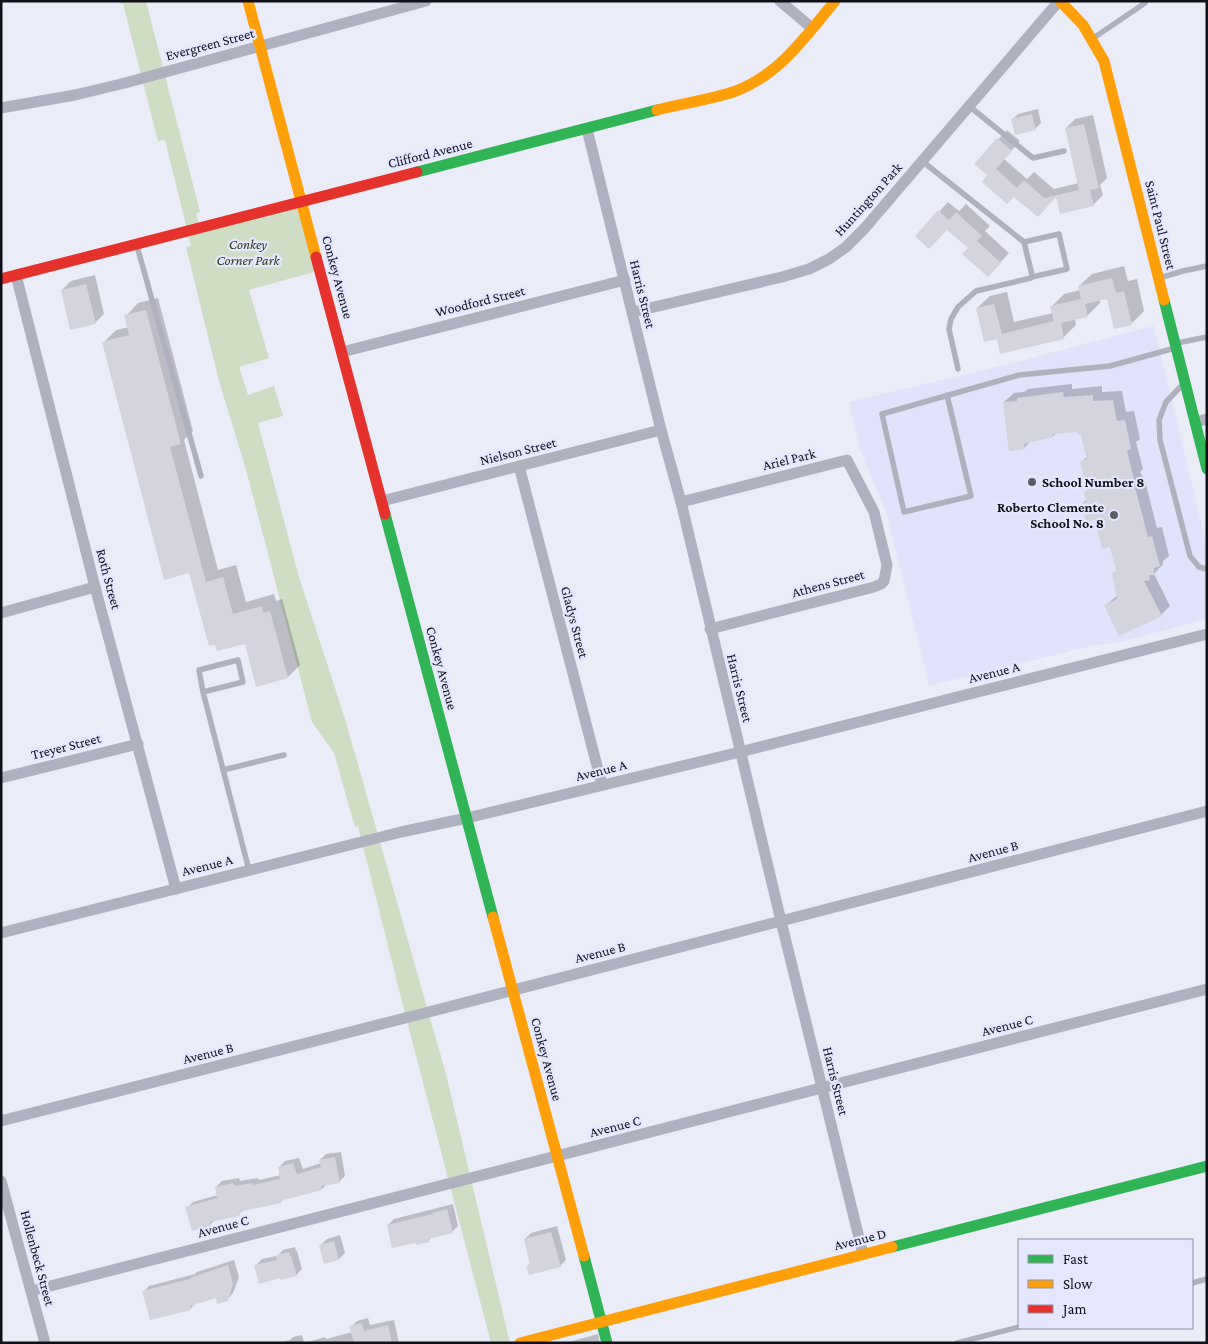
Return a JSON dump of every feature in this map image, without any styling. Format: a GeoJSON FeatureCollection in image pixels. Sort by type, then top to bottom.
{"type":"FeatureCollection","features":[{"type":"Feature","properties":{"kind":"street","name":"Conkey Avenue"},"geometry":{"type":"LineString","coordinates":[[248,1],[607,1343]]}},
{"type":"Feature","properties":{"kind":"street","name":"Evergreen Street"},"geometry":{"type":"LineString","coordinates":[[1,108],[75,95],[426,1]]}},
{"type":"Feature","properties":{"kind":"street"},"geometry":{"type":"LineString","coordinates":[[780,1],[812,28]]}},
{"type":"Feature","properties":{"kind":"street","name":"Clifford Avenue"},"geometry":{"type":"LineString","coordinates":[[1,279],[684,103],[730,93],[744,88],[769,74],[784,60],[834,1]]}},
{"type":"Feature","properties":{"kind":"street","name":"Saint Paul Street"},"geometry":{"type":"LineString","coordinates":[[1059,1],[1083,26],[1104,61],[1185,381],[1201,421],[1207,469]]}},
{"type":"Feature","properties":{"kind":"street","name":"Huntington Park"},"geometry":{"type":"LineString","coordinates":[[632,312],[782,277],[829,259],[846,247],[864,229],[1059,1]]}},
{"type":"Feature","properties":{"kind":"street","name":"Harris Street"},"geometry":{"type":"LineString","coordinates":[[587,129],[661,430],[681,502],[710,629],[863,1254]]}},
{"type":"Feature","properties":{"kind":"street","name":"Roth Street"},"geometry":{"type":"LineString","coordinates":[[16,275],[95,587],[176,889]]}},
{"type":"Feature","properties":{"kind":"street","name":"Woodford Street"},"geometry":{"type":"LineString","coordinates":[[342,352],[624,280]]}},
{"type":"Feature","properties":{"kind":"street","name":"Nielson Street"},"geometry":{"type":"LineString","coordinates":[[382,501],[661,430]]}},
{"type":"Feature","properties":{"kind":"street","name":"Ariel Park"},"geometry":{"type":"LineString","coordinates":[[681,502],[847,460],[874,512]]}},
{"type":"Feature","properties":{"kind":"street","name":"Gladys Street"},"geometry":{"type":"LineString","coordinates":[[519,466],[602,785]]}},
{"type":"Feature","properties":{"kind":"street","name":"Athens Street"},"geometry":{"type":"LineString","coordinates":[[710,629],[881,584],[884,580],[887,565],[874,512]]}},
{"type":"Feature","properties":{"kind":"street"},"geometry":{"type":"LineString","coordinates":[[1,613],[95,587]]}},
{"type":"Feature","properties":{"kind":"street","name":"Avenue A"},"geometry":{"type":"LineString","coordinates":[[1,933],[401,832],[467,818],[740,752],[1207,634]]}},
{"type":"Feature","properties":{"kind":"street","name":"Treyer Street"},"geometry":{"type":"LineString","coordinates":[[1,778],[138,744]]}},
{"type":"Feature","properties":{"kind":"street","name":"Avenue B"},"geometry":{"type":"LineString","coordinates":[[1,1121],[1207,811]]}},
{"type":"Feature","properties":{"kind":"street","name":"Avenue C"},"geometry":{"type":"LineString","coordinates":[[31,1291],[1207,989]]}},
{"type":"Feature","properties":{"kind":"street","name":"Avenue D"},"geometry":{"type":"LineString","coordinates":[[520,1343],[1207,1166]]}},
{"type":"Feature","properties":{"kind":"street","name":"Hollenbeck Street"},"geometry":{"type":"LineString","coordinates":[[2,1188],[45,1343]]}},
{"type":"Feature","properties":{"kind":"lane"},"geometry":{"type":"LineString","coordinates":[[1092,39],[1145,3]]}},
{"type":"Feature","properties":{"kind":"lane"},"geometry":{"type":"LineString","coordinates":[[969,106],[1033,158],[1064,152]]}},
{"type":"Feature","properties":{"kind":"lane"},"geometry":{"type":"LineString","coordinates":[[922,161],[1024,242],[1032,277]]}},
{"type":"Feature","properties":{"kind":"lane"},"geometry":{"type":"LineString","coordinates":[[958,369],[949,329],[951,319],[958,307],[976,291],[1067,269],[1059,234],[1024,242]]}},
{"type":"Feature","properties":{"kind":"lane"},"geometry":{"type":"LineString","coordinates":[[136,244],[201,476]]}},
{"type":"Feature","properties":{"kind":"lane"},"geometry":{"type":"LineString","coordinates":[[1160,278],[1207,266]]}},
{"type":"Feature","properties":{"kind":"lane"},"geometry":{"type":"LineString","coordinates":[[947,396],[971,496],[904,512],[882,414],[1019,375],[1110,366],[1207,337]]}},
{"type":"Feature","properties":{"kind":"lane"},"geometry":{"type":"LineString","coordinates":[[1185,381],[1166,402],[1159,420],[1160,440],[1190,556],[1199,567],[1207,569]]}},
{"type":"Feature","properties":{"kind":"lane"},"geometry":{"type":"LineString","coordinates":[[204,692],[243,682],[238,660],[199,670],[204,692],[223,770],[249,870]]}},
{"type":"Feature","properties":{"kind":"lane"},"geometry":{"type":"LineString","coordinates":[[223,770],[284,755]]}},
{"type":"Feature","properties":{"kind":"lane"},"geometry":{"type":"LineString","coordinates":[[1193,1283],[1207,1279]]}},
{"type":"Feature","properties":{"kind":"lane"},"geometry":{"type":"LineString","coordinates":[[957,1343],[1018,1327]]}},
{"type":"Feature","properties":{"kind":"shaded area","name":"School Number 8"},"geometry":{"type":"Polygon","coordinates":[[[1154,326],[1207,547],[1207,619],[1116,643],[1095,645],[929,686],[887,514],[860,450],[849,402],[1026,360],[1154,326]]]}},
{"type":"Feature","properties":{"kind":"green space","name":"Conkey Corner Park"},"geometry":{"type":"Polygon","coordinates":[[[119,1],[146,1],[200,212],[196,214],[200,227],[303,201],[321,270],[249,290],[269,358],[239,367],[248,395],[274,386],[283,416],[258,423],[299,577],[345,719],[446,1074],[510,1343],[491,1343],[358,826],[355,827],[334,753],[312,722],[245,466],[219,381],[186,247],[191,246],[165,140],[158,141],[123,4],[120,4],[119,1]]]}},
{"type":"Feature","properties":{"kind":"building"},"geometry":{"type":"Polygon","coordinates":[[[1032,114],[1036,130],[1015,135],[1011,119],[1032,114]]]}},
{"type":"Feature","properties":{"kind":"building"},"geometry":{"type":"Polygon","coordinates":[[[1084,124],[1099,188],[1090,190],[1094,206],[1060,214],[1056,197],[1038,217],[1014,197],[1007,204],[982,182],[987,175],[974,164],[997,138],[1012,151],[996,169],[1017,188],[1024,180],[1044,198],[1079,190],[1065,128],[1084,124]]]}},
{"type":"Feature","properties":{"kind":"building"},"geometry":{"type":"Polygon","coordinates":[[[938,210],[949,220],[956,212],[982,236],[977,241],[1001,263],[988,277],[962,254],[968,248],[947,230],[929,249],[915,236],[938,210]]]}},
{"type":"Feature","properties":{"kind":"building"},"geometry":{"type":"Polygon","coordinates":[[[1112,278],[1116,293],[1124,291],[1132,325],[1114,329],[1107,299],[1085,304],[1088,317],[1061,323],[1064,339],[1000,354],[997,339],[984,342],[976,308],[994,304],[1002,334],[1054,321],[1050,306],[1081,299],[1078,286],[1112,278]]]}},
{"type":"Feature","properties":{"kind":"building"},"geometry":{"type":"Polygon","coordinates":[[[86,284],[96,324],[70,330],[61,290],[86,284]]]}},
{"type":"Feature","properties":{"kind":"building"},"geometry":{"type":"Polygon","coordinates":[[[146,310],[181,444],[170,447],[206,582],[223,577],[233,614],[262,606],[263,613],[270,611],[288,678],[256,687],[245,644],[217,651],[215,645],[209,646],[189,573],[164,580],[102,342],[129,335],[124,315],[146,310]]]}},
{"type":"Feature","properties":{"kind":"building","name":"Roberto Clemente School No. 8"},"geometry":{"type":"Polygon","coordinates":[[[1063,392],[1064,397],[1093,395],[1093,401],[1113,400],[1117,421],[1125,420],[1131,449],[1127,451],[1134,479],[1130,480],[1136,491],[1148,537],[1152,536],[1160,566],[1154,568],[1154,575],[1149,575],[1150,580],[1144,581],[1162,616],[1119,636],[1104,605],[1117,599],[1112,573],[1116,571],[1110,547],[1102,549],[1095,520],[1086,522],[1082,503],[1086,502],[1084,491],[1087,491],[1080,461],[1087,459],[1081,436],[1076,432],[1053,434],[1053,437],[1024,444],[1025,449],[1009,451],[1003,402],[1017,401],[1017,398],[1063,392]]]}},
{"type":"Feature","properties":{"kind":"building"},"geometry":{"type":"Polygon","coordinates":[[[335,1157],[340,1183],[321,1186],[322,1190],[280,1201],[281,1203],[239,1212],[240,1216],[210,1222],[211,1226],[192,1231],[185,1207],[217,1198],[215,1187],[233,1183],[234,1186],[252,1183],[253,1185],[280,1179],[278,1167],[293,1163],[297,1174],[321,1167],[319,1160],[335,1157]]]}},
{"type":"Feature","properties":{"kind":"building"},"geometry":{"type":"Polygon","coordinates":[[[447,1209],[453,1233],[428,1239],[429,1242],[392,1248],[387,1225],[447,1209]]]}},
{"type":"Feature","properties":{"kind":"building"},"geometry":{"type":"Polygon","coordinates":[[[551,1232],[561,1267],[529,1275],[526,1266],[530,1265],[524,1239],[551,1232]]]}},
{"type":"Feature","properties":{"kind":"building"},"geometry":{"type":"Polygon","coordinates":[[[334,1241],[339,1260],[324,1264],[319,1245],[334,1241]]]}},
{"type":"Feature","properties":{"kind":"building"},"geometry":{"type":"Polygon","coordinates":[[[289,1252],[297,1276],[281,1280],[280,1278],[259,1284],[254,1265],[277,1260],[276,1255],[289,1252]]]}},
{"type":"Feature","properties":{"kind":"building"},"geometry":{"type":"Polygon","coordinates":[[[228,1265],[233,1284],[228,1301],[217,1304],[216,1298],[190,1306],[191,1310],[150,1320],[142,1291],[190,1279],[228,1265]]]}},
{"type":"Feature","properties":{"kind":"building"},"geometry":{"type":"Polygon","coordinates":[[[362,1323],[364,1331],[388,1325],[392,1343],[354,1343],[349,1326],[362,1323]]]}},
{"type":"Feature","properties":{"kind":"traffic: fast"},"geometry":{"type":"LineString","coordinates":[[417,172],[657,110]]}},
{"type":"Feature","properties":{"kind":"traffic: fast"},"geometry":{"type":"LineString","coordinates":[[1164,300],[1207,469]]}},
{"type":"Feature","properties":{"kind":"traffic: fast"},"geometry":{"type":"LineString","coordinates":[[385,514],[493,917]]}},
{"type":"Feature","properties":{"kind":"traffic: fast"},"geometry":{"type":"LineString","coordinates":[[892,1247],[1207,1166]]}},
{"type":"Feature","properties":{"kind":"traffic: fast"},"geometry":{"type":"LineString","coordinates":[[584,1256],[607,1343]]}},
{"type":"Feature","properties":{"kind":"traffic: slow"},"geometry":{"type":"LineString","coordinates":[[248,1],[316,257]]}},
{"type":"Feature","properties":{"kind":"traffic: slow"},"geometry":{"type":"LineString","coordinates":[[657,110],[736,91],[766,75],[791,53],[835,1]]}},
{"type":"Feature","properties":{"kind":"traffic: slow"},"geometry":{"type":"LineString","coordinates":[[1060,1],[1083,25],[1104,61],[1164,300]]}},
{"type":"Feature","properties":{"kind":"traffic: slow"},"geometry":{"type":"LineString","coordinates":[[493,917],[584,1256]]}},
{"type":"Feature","properties":{"kind":"traffic: slow"},"geometry":{"type":"LineString","coordinates":[[520,1343],[892,1247]]}},
{"type":"Feature","properties":{"kind":"traffic: jam"},"geometry":{"type":"LineString","coordinates":[[1,279],[417,172]]}},
{"type":"Feature","properties":{"kind":"traffic: jam"},"geometry":{"type":"LineString","coordinates":[[316,257],[385,514]]}},
{"type":"Feature","properties":{"kind":"place","name":"School Number 8"},"geometry":{"type":"Point","coordinates":[1032,482]}},
{"type":"Feature","properties":{"kind":"place","name":"Roberto Clemente School No. 8"},"geometry":{"type":"Point","coordinates":[1114,515]}}]}
